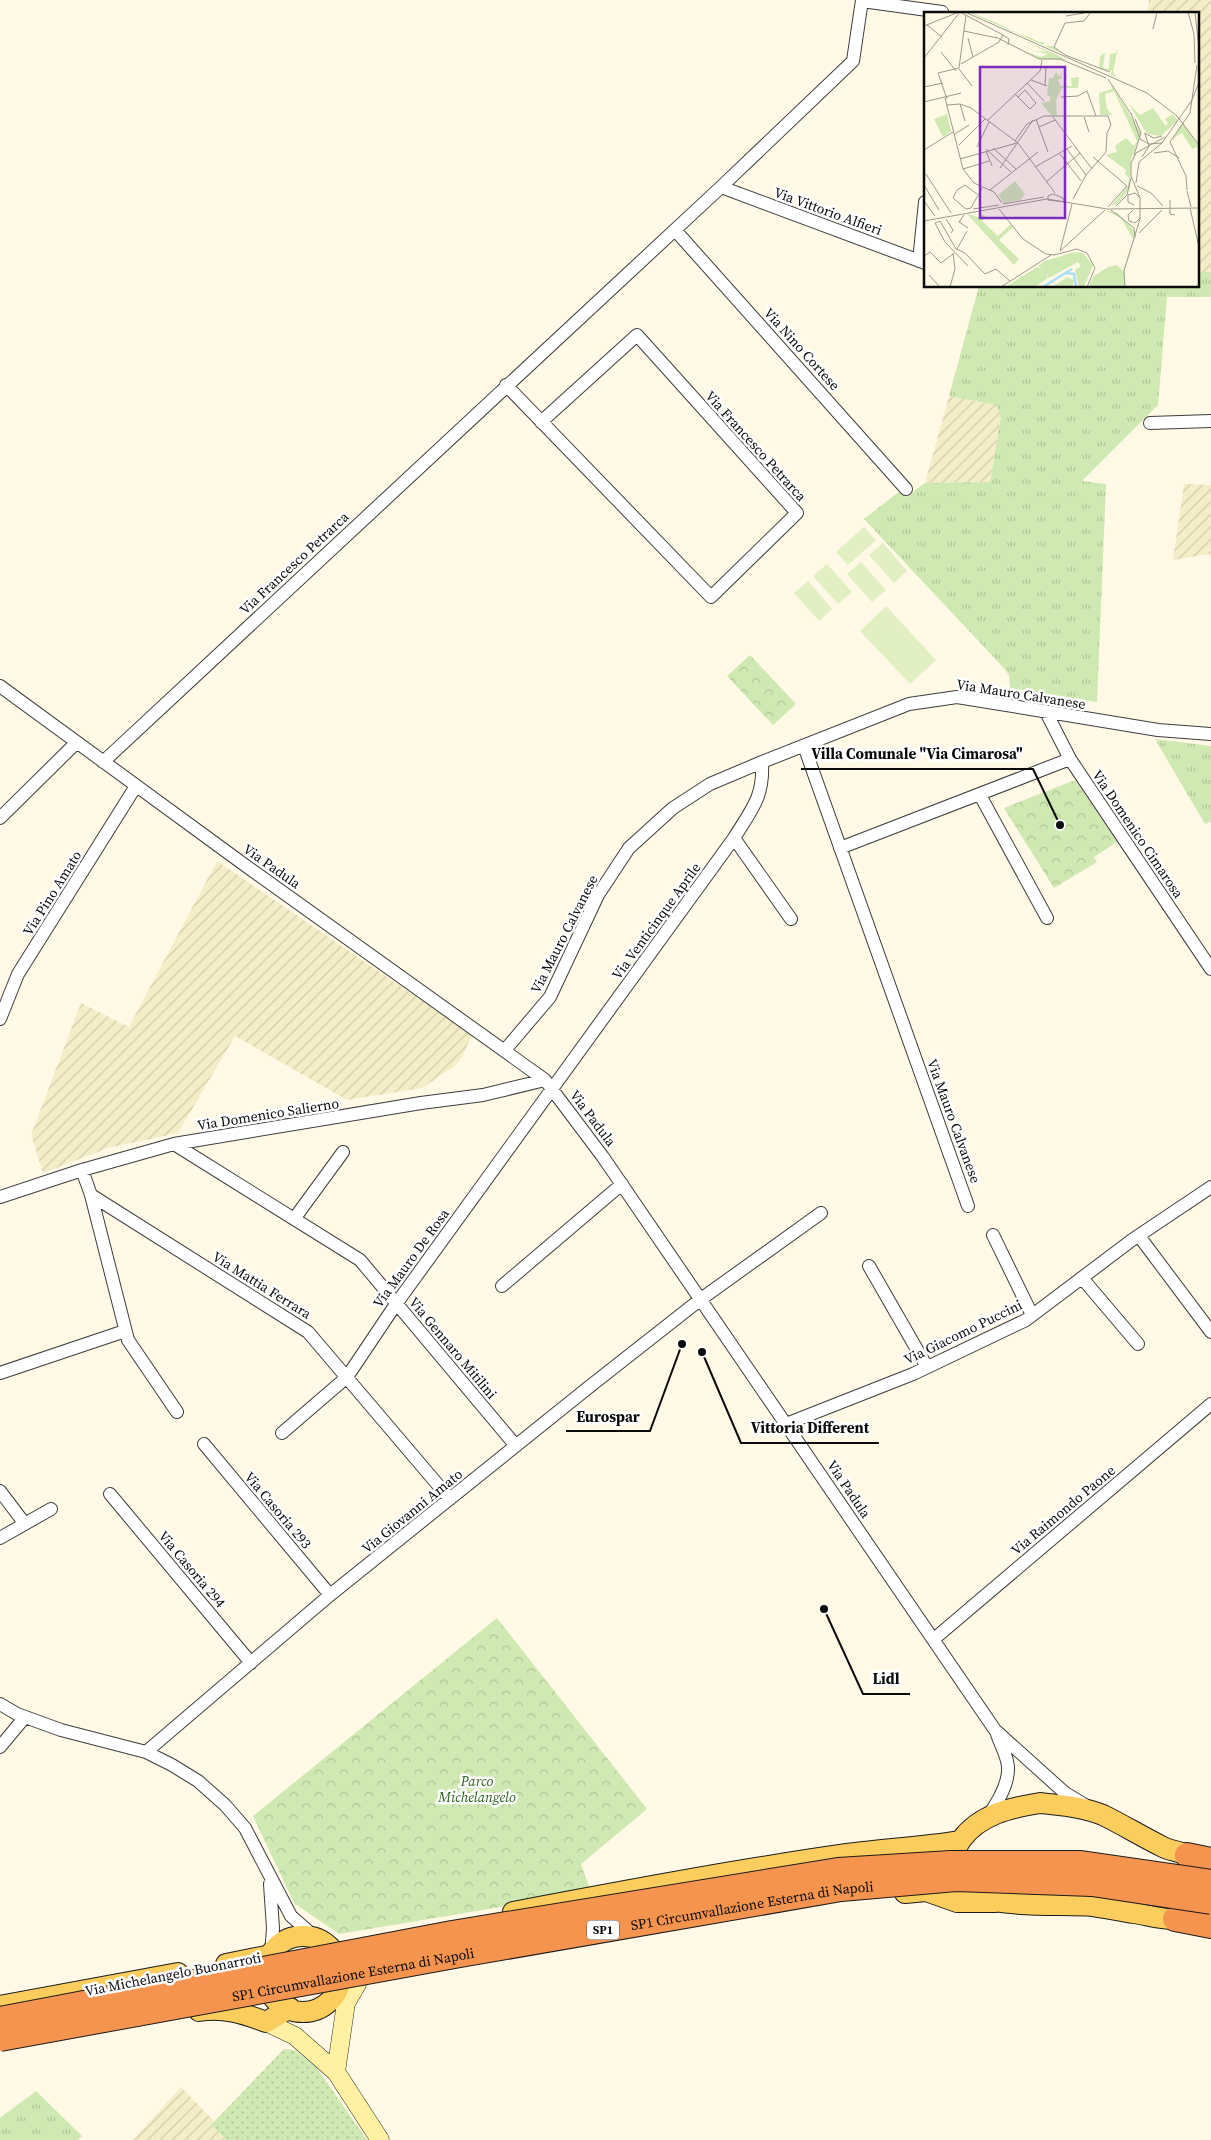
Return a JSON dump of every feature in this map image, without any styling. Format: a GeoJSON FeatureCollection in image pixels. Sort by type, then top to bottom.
{"type":"FeatureCollection","features":[{"type":"Feature","properties":{"kind":"highway"},"geometry":{"type":"LineString","coordinates":[[1187,1855],[1211,1860]]}},
{"type":"Feature","properties":{"kind":"highway","name":"SP1 Circumvallazione Esterna di Napoli"},"geometry":{"type":"LineString","coordinates":[[0,2019],[452,1933],[838,1870],[951,1863],[1080,1862],[1211,1882]]}},
{"type":"Feature","properties":{"kind":"highway","name":"SP1 Circumvallazione Esterna di Napoli"},"geometry":{"type":"LineString","coordinates":[[0,2039],[841,1888],[956,1879],[1092,1884],[1211,1902]]}},
{"type":"Feature","properties":{"kind":"highway"},"geometry":{"type":"LineString","coordinates":[[1175,1919],[1211,1926]]}},
{"type":"Feature","properties":{"kind":"main road"},"geometry":{"type":"LineString","coordinates":[[960,1841],[927,1847],[848,1854],[322,1942],[304,1937],[291,1939],[280,1945],[271,1955],[266,1967],[266,1980],[270,1992],[278,2003],[299,2012],[310,2012],[329,2002],[344,1988],[806,1903],[926,1891],[957,1902],[1094,1906],[1175,1919],[1193,1912],[1202,1897],[1203,1877],[1197,1865],[1187,1855],[1168,1850],[1102,1815],[1066,1805],[1040,1803],[1018,1806],[988,1816],[966,1833],[960,1841],[955,1854],[954,1867],[958,1882],[975,1896],[996,1902]]}},
{"type":"Feature","properties":{"kind":"main road"},"geometry":{"type":"LineString","coordinates":[[322,1942],[339,1963],[344,1988]]}},
{"type":"Feature","properties":{"kind":"main road","name":"Via Michelangelo Buonarroti"},"geometry":{"type":"LineString","coordinates":[[0,2006],[271,1955]]}},
{"type":"Feature","properties":{"kind":"main road"},"geometry":{"type":"LineString","coordinates":[[0,2048],[213,2009],[230,2010],[266,2022],[290,2008]]}},
{"type":"Feature","properties":{"kind":"street"},"geometry":{"type":"LineString","coordinates":[[862,0],[942,12]]}},
{"type":"Feature","properties":{"kind":"street","name":"Via Francesco Petrarca"},"geometry":{"type":"LineString","coordinates":[[103,762],[506,385],[722,187],[853,61],[862,0]]}},
{"type":"Feature","properties":{"kind":"street","name":"Via Vittorio Alfieri"},"geometry":{"type":"LineString","coordinates":[[722,187],[922,262]]}},
{"type":"Feature","properties":{"kind":"street"},"geometry":{"type":"LineString","coordinates":[[922,262],[924,222]]}},
{"type":"Feature","properties":{"kind":"street","name":"Via Nino Cortese"},"geometry":{"type":"LineString","coordinates":[[675,230],[906,489]]}},
{"type":"Feature","properties":{"kind":"street","name":"Via Francesco Petrarca"},"geometry":{"type":"LineString","coordinates":[[506,385],[541,422],[711,597],[797,514],[637,335],[541,422]]}},
{"type":"Feature","properties":{"kind":"street"},"geometry":{"type":"LineString","coordinates":[[1150,423],[1211,421]]}},
{"type":"Feature","properties":{"kind":"street","name":"Via Padula"},"geometry":{"type":"LineString","coordinates":[[0,686],[136,786],[505,1050],[548,1084],[622,1184],[995,1730],[1008,1768],[995,1806],[988,1816]]}},
{"type":"Feature","properties":{"kind":"street","name":"Via Mauro Calvanese"},"geometry":{"type":"LineString","coordinates":[[505,1050],[550,997],[598,896],[629,848],[673,808],[710,784],[909,704],[957,697],[1158,730],[1211,734]]}},
{"type":"Feature","properties":{"kind":"street","name":"Via Domenico Cimarosa"},"geometry":{"type":"LineString","coordinates":[[1046,712],[1070,759],[1211,969]]}},
{"type":"Feature","properties":{"kind":"street"},"geometry":{"type":"LineString","coordinates":[[0,818],[76,742]]}},
{"type":"Feature","properties":{"kind":"street","name":"Via Mauro Calvanese"},"geometry":{"type":"LineString","coordinates":[[804,746],[968,1206]]}},
{"type":"Feature","properties":{"kind":"street"},"geometry":{"type":"LineString","coordinates":[[840,848],[1070,759]]}},
{"type":"Feature","properties":{"kind":"street","name":"Via Venticinque Aprile"},"geometry":{"type":"LineString","coordinates":[[548,1084],[734,838],[760,796],[763,776],[762,762]]}},
{"type":"Feature","properties":{"kind":"street","name":"Via Pino Amato"},"geometry":{"type":"LineString","coordinates":[[0,1019],[18,974],[136,786]]}},
{"type":"Feature","properties":{"kind":"street"},"geometry":{"type":"LineString","coordinates":[[980,795],[1048,918]]}},
{"type":"Feature","properties":{"kind":"street"},"geometry":{"type":"LineString","coordinates":[[734,838],[791,919]]}},
{"type":"Feature","properties":{"kind":"street","name":"Via Domenico Salierno"},"geometry":{"type":"LineString","coordinates":[[0,1197],[82,1170],[174,1144],[548,1084]]}},
{"type":"Feature","properties":{"kind":"street","name":"Via Mauro De Rosa"},"geometry":{"type":"LineString","coordinates":[[282,1433],[347,1377],[548,1084]]}},
{"type":"Feature","properties":{"kind":"street","name":"Via Gennaro Mitilini"},"geometry":{"type":"LineString","coordinates":[[174,1144],[360,1260],[516,1446]]}},
{"type":"Feature","properties":{"kind":"street"},"geometry":{"type":"LineString","coordinates":[[294,1219],[343,1152]]}},
{"type":"Feature","properties":{"kind":"street"},"geometry":{"type":"LineString","coordinates":[[82,1170],[91,1195],[128,1340],[177,1412]]}},
{"type":"Feature","properties":{"kind":"street"},"geometry":{"type":"LineString","coordinates":[[502,1286],[622,1184]]}},
{"type":"Feature","properties":{"kind":"street","name":"Via Giacomo Puccini"},"geometry":{"type":"LineString","coordinates":[[786,1424],[927,1367],[1026,1320],[1139,1236],[1211,1187]]}},
{"type":"Feature","properties":{"kind":"street","name":"Via Mattia Ferrara"},"geometry":{"type":"LineString","coordinates":[[91,1195],[308,1332],[450,1499]]}},
{"type":"Feature","properties":{"kind":"street","name":"Via Giovanni Amato"},"geometry":{"type":"LineString","coordinates":[[146,1752],[330,1595],[516,1446],[701,1299],[821,1213]]}},
{"type":"Feature","properties":{"kind":"street"},"geometry":{"type":"LineString","coordinates":[[993,1235],[1032,1315]]}},
{"type":"Feature","properties":{"kind":"street"},"geometry":{"type":"LineString","coordinates":[[1139,1236],[1211,1332]]}},
{"type":"Feature","properties":{"kind":"street"},"geometry":{"type":"LineString","coordinates":[[869,1266],[927,1367]]}},
{"type":"Feature","properties":{"kind":"street"},"geometry":{"type":"LineString","coordinates":[[1082,1278],[1138,1344]]}},
{"type":"Feature","properties":{"kind":"street"},"geometry":{"type":"LineString","coordinates":[[0,1373],[126,1332]]}},
{"type":"Feature","properties":{"kind":"street","name":"Via Raimondo Paone"},"geometry":{"type":"LineString","coordinates":[[934,1639],[1211,1404]]}},
{"type":"Feature","properties":{"kind":"street","name":"Via Casoria 293"},"geometry":{"type":"LineString","coordinates":[[204,1444],[330,1595]]}},
{"type":"Feature","properties":{"kind":"street"},"geometry":{"type":"LineString","coordinates":[[0,1491],[25,1524]]}},
{"type":"Feature","properties":{"kind":"street","name":"Via Casoria 294"},"geometry":{"type":"LineString","coordinates":[[110,1494],[251,1662]]}},
{"type":"Feature","properties":{"kind":"street"},"geometry":{"type":"LineString","coordinates":[[0,1538],[51,1509]]}},
{"type":"Feature","properties":{"kind":"street","name":"Via Michelangelo Buonarroti"},"geometry":{"type":"LineString","coordinates":[[0,1704],[25,1717],[61,1730],[146,1752],[198,1781],[225,1805],[245,1828],[291,1916],[322,1942]]}},
{"type":"Feature","properties":{"kind":"street"},"geometry":{"type":"LineString","coordinates":[[0,1747],[25,1717]]}},
{"type":"Feature","properties":{"kind":"street","name":"Via Padula"},"geometry":{"type":"LineString","coordinates":[[995,1730],[1065,1793],[1102,1815]]}},
{"type":"Feature","properties":{"kind":"street","name":"Via Michelangelo Buonarroti"},"geometry":{"type":"LineString","coordinates":[[270,1879],[274,1928],[271,1955]]}},
{"type":"Feature","properties":{"kind":"street"},"geometry":{"type":"LineString","coordinates":[[336,2072],[343,2020],[349,1995],[344,1988]]}},
{"type":"Feature","properties":{"kind":"street"},"geometry":{"type":"LineString","coordinates":[[290,2008],[294,2036]]}},
{"type":"Feature","properties":{"kind":"street"},"geometry":{"type":"LineString","coordinates":[[266,2022],[294,2036],[336,2072],[380,2140]]}},
{"type":"Feature","properties":{"kind":"shaded area"},"geometry":{"type":"Polygon","coordinates":[[[1149,0],[1211,0],[1211,272],[1198,272],[1198,12],[1147,12],[1149,0]]]}},
{"type":"Feature","properties":{"kind":"shaded area"},"geometry":{"type":"Polygon","coordinates":[[[949,396],[996,405],[999,409],[1001,416],[990,482],[925,483],[949,396]]]}},
{"type":"Feature","properties":{"kind":"shaded area"},"geometry":{"type":"Polygon","coordinates":[[[1184,484],[1211,485],[1211,559],[1209,554],[1173,560],[1184,484]]]}},
{"type":"Feature","properties":{"kind":"shaded area"},"geometry":{"type":"Polygon","coordinates":[[[217,861],[472,1035],[462,1057],[455,1066],[422,1088],[347,1100],[235,1036],[178,1133],[108,1148],[43,1173],[31,1135],[81,1003],[129,1027],[217,861]]]}},
{"type":"Feature","properties":{"kind":"shaded area"},"geometry":{"type":"Polygon","coordinates":[[[181,2087],[214,2121],[211,2125],[227,2140],[133,2140],[181,2087]]]}},
{"type":"Feature","properties":{"kind":"green space"},"geometry":{"type":"Polygon","coordinates":[[[1198,272],[1211,272],[1211,297],[1167,297],[1158,405],[1082,481],[1106,484],[1097,702],[1010,688],[1009,675],[1001,665],[864,519],[900,491],[906,497],[925,483],[990,482],[1001,416],[996,405],[949,396],[978,288],[1198,288],[1198,272]]]}},
{"type":"Feature","properties":{"kind":"green space"},"geometry":{"type":"Polygon","coordinates":[[[864,527],[876,540],[848,565],[836,552],[864,527]]]}},
{"type":"Feature","properties":{"kind":"green space"},"geometry":{"type":"Polygon","coordinates":[[[883,543],[907,571],[894,583],[869,555],[883,543]]]}},
{"type":"Feature","properties":{"kind":"green space"},"geometry":{"type":"Polygon","coordinates":[[[861,562],[886,590],[872,602],[847,574],[861,562]]]}},
{"type":"Feature","properties":{"kind":"green space"},"geometry":{"type":"Polygon","coordinates":[[[827,564],[852,592],[838,604],[813,576],[827,564]]]}},
{"type":"Feature","properties":{"kind":"green space"},"geometry":{"type":"Polygon","coordinates":[[[808,581],[832,609],[819,621],[794,593],[808,581]]]}},
{"type":"Feature","properties":{"kind":"green space"},"geometry":{"type":"Polygon","coordinates":[[[886,606],[936,660],[910,684],[860,631],[886,606]]]}},
{"type":"Feature","properties":{"kind":"green space"},"geometry":{"type":"Polygon","coordinates":[[[750,655],[796,704],[773,725],[727,676],[750,655]]]}},
{"type":"Feature","properties":{"kind":"green space"},"geometry":{"type":"Polygon","coordinates":[[[1155,739],[1211,746],[1211,822],[1205,824],[1155,739]]]}},
{"type":"Feature","properties":{"kind":"green space"},"geometry":{"type":"Polygon","coordinates":[[[1075,780],[1117,842],[1094,857],[1097,862],[1054,888],[1004,808],[1075,780]]]}},
{"type":"Feature","properties":{"kind":"green space","name":"Parco Michelangelo"},"geometry":{"type":"Polygon","coordinates":[[[497,1618],[647,1809],[581,1864],[591,1892],[339,1934],[294,1903],[253,1816],[497,1618]]]}},
{"type":"Feature","properties":{"kind":"green space"},"geometry":{"type":"Polygon","coordinates":[[[284,2049],[295,2050],[317,2068],[367,2140],[227,2140],[211,2125],[284,2049]]]}},
{"type":"Feature","properties":{"kind":"green space"},"geometry":{"type":"Polygon","coordinates":[[[36,2091],[82,2136],[78,2140],[0,2140],[0,2118],[36,2091]]]}},
{"type":"Feature","properties":{"kind":"place","name":"Villa Comunale \"Via Cimarosa\""},"geometry":{"type":"Point","coordinates":[1060,825]}},
{"type":"Feature","properties":{"kind":"place","name":"Eurospar"},"geometry":{"type":"Point","coordinates":[682,1344]}},
{"type":"Feature","properties":{"kind":"place","name":"Vittoria Different"},"geometry":{"type":"Point","coordinates":[702,1352]}},
{"type":"Feature","properties":{"kind":"place","name":"Lidl"},"geometry":{"type":"Point","coordinates":[824,1609]}}]}
